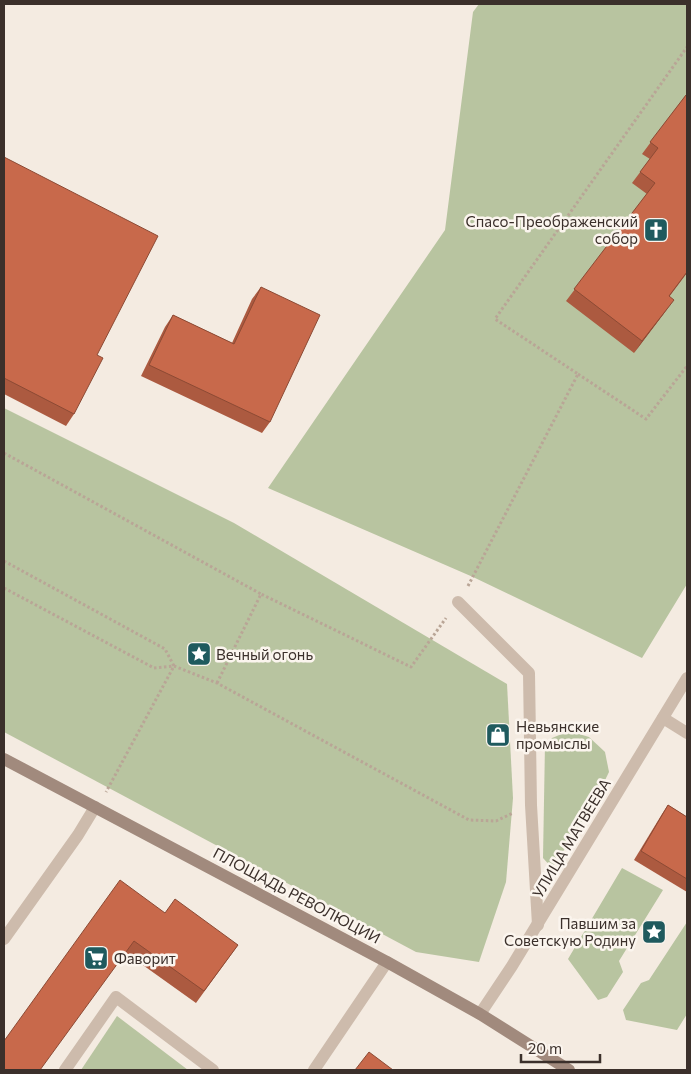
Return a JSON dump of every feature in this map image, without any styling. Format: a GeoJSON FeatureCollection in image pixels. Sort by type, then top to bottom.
{"type":"FeatureCollection","features":[{"type":"Feature","properties":{"kind":"street"},"geometry":{"type":"LineString","coordinates":[[458,602],[529,673],[531,805],[538,925]]}},
{"type":"Feature","properties":{"kind":"street","name":"УЛИЦА МАТВЕЕВА"},"geometry":{"type":"LineString","coordinates":[[480,1014],[538,925],[687,678]]}},
{"type":"Feature","properties":{"kind":"street"},"geometry":{"type":"LineString","coordinates":[[663,718],[687,732]]}},
{"type":"Feature","properties":{"kind":"street","name":"ПЛОЩАДЬ РЕВОЛЮЦИИ"},"geometry":{"type":"LineString","coordinates":[[4,759],[387,962],[480,1014],[562,1068]]}},
{"type":"Feature","properties":{"kind":"street"},"geometry":{"type":"LineString","coordinates":[[4,939],[78,835],[95,806]]}},
{"type":"Feature","properties":{"kind":"street"},"geometry":{"type":"LineString","coordinates":[[314,1070],[387,962]]}},
{"type":"Feature","properties":{"kind":"street"},"geometry":{"type":"LineString","coordinates":[[64,1070],[116,997],[213,1070]]}},
{"type":"Feature","properties":{"kind":"path"},"geometry":{"type":"LineString","coordinates":[[687,47],[495,320],[646,419],[687,366]]}},
{"type":"Feature","properties":{"kind":"path"},"geometry":{"type":"LineString","coordinates":[[4,453],[261,594],[411,667],[458,602],[473,577],[578,374]]}},
{"type":"Feature","properties":{"kind":"path"},"geometry":{"type":"LineString","coordinates":[[4,561],[165,649],[174,666]]}},
{"type":"Feature","properties":{"kind":"path"},"geometry":{"type":"LineString","coordinates":[[4,588],[154,668],[174,666],[217,683],[469,820],[496,821],[531,805]]}},
{"type":"Feature","properties":{"kind":"path"},"geometry":{"type":"LineString","coordinates":[[217,683],[261,594]]}},
{"type":"Feature","properties":{"kind":"path"},"geometry":{"type":"LineString","coordinates":[[95,806],[109,788],[174,666]]}},
{"type":"Feature","properties":{"kind":"green space"},"geometry":{"type":"Polygon","coordinates":[[[479,4],[687,4],[687,584],[642,658],[473,577],[268,488],[445,230],[473,12],[479,4]]]}},
{"type":"Feature","properties":{"kind":"green space"},"geometry":{"type":"Polygon","coordinates":[[[4,408],[234,523],[507,684],[513,798],[506,882],[479,962],[416,952],[4,732],[4,408]]]}},
{"type":"Feature","properties":{"kind":"green space"},"geometry":{"type":"Polygon","coordinates":[[[569,731],[589,737],[605,752],[609,772],[591,809],[552,868],[543,858],[545,744],[552,738],[569,731]]]}},
{"type":"Feature","properties":{"kind":"green space"},"geometry":{"type":"Polygon","coordinates":[[[622,868],[663,890],[619,961],[623,972],[607,997],[598,1000],[568,959],[622,868]]]}},
{"type":"Feature","properties":{"kind":"green space"},"geometry":{"type":"Polygon","coordinates":[[[687,922],[687,1014],[677,1030],[626,1020],[623,1010],[641,983],[649,980],[687,922]]]}},
{"type":"Feature","properties":{"kind":"green space"},"geometry":{"type":"Polygon","coordinates":[[[117,1016],[188,1070],[81,1070],[117,1016]]]}},
{"type":"Feature","properties":{"kind":"building","name":"Спасо-Преображенский собор"},"geometry":{"type":"Polygon","coordinates":[[[686,95],[687,272],[669,296],[674,300],[642,341],[574,289],[655,183],[640,172],[658,148],[650,142],[686,95]]]}},
{"type":"Feature","properties":{"kind":"building"},"geometry":{"type":"Polygon","coordinates":[[[4,157],[158,236],[97,355],[103,358],[74,414],[4,378],[4,157]]]}},
{"type":"Feature","properties":{"kind":"building"},"geometry":{"type":"Polygon","coordinates":[[[261,287],[320,315],[270,422],[149,365],[173,315],[234,344],[261,287]]]}},
{"type":"Feature","properties":{"kind":"building"},"geometry":{"type":"Polygon","coordinates":[[[668,805],[687,817],[687,879],[641,851],[668,805]]]}},
{"type":"Feature","properties":{"kind":"building"},"geometry":{"type":"Polygon","coordinates":[[[120,880],[165,913],[175,899],[238,945],[204,991],[134,941],[40,1070],[4,1070],[4,1041],[120,880]]]}},
{"type":"Feature","properties":{"kind":"building"},"geometry":{"type":"Polygon","coordinates":[[[369,1052],[393,1070],[355,1070],[369,1052]]]}},
{"type":"Feature","properties":{"kind":"place","name":"Спасо-Преображенский собор"},"geometry":{"type":"Point","coordinates":[656,230]}},
{"type":"Feature","properties":{"kind":"place","name":"Вечный огонь"},"geometry":{"type":"Point","coordinates":[199,654]}},
{"type":"Feature","properties":{"kind":"place","name":"Невьянские промыслы"},"geometry":{"type":"Point","coordinates":[498,735]}},
{"type":"Feature","properties":{"kind":"place","name":"Павшим за Советскую Родину"},"geometry":{"type":"Point","coordinates":[654,932]}},
{"type":"Feature","properties":{"kind":"place","name":"Фаворит"},"geometry":{"type":"Point","coordinates":[96,958]}}]}
